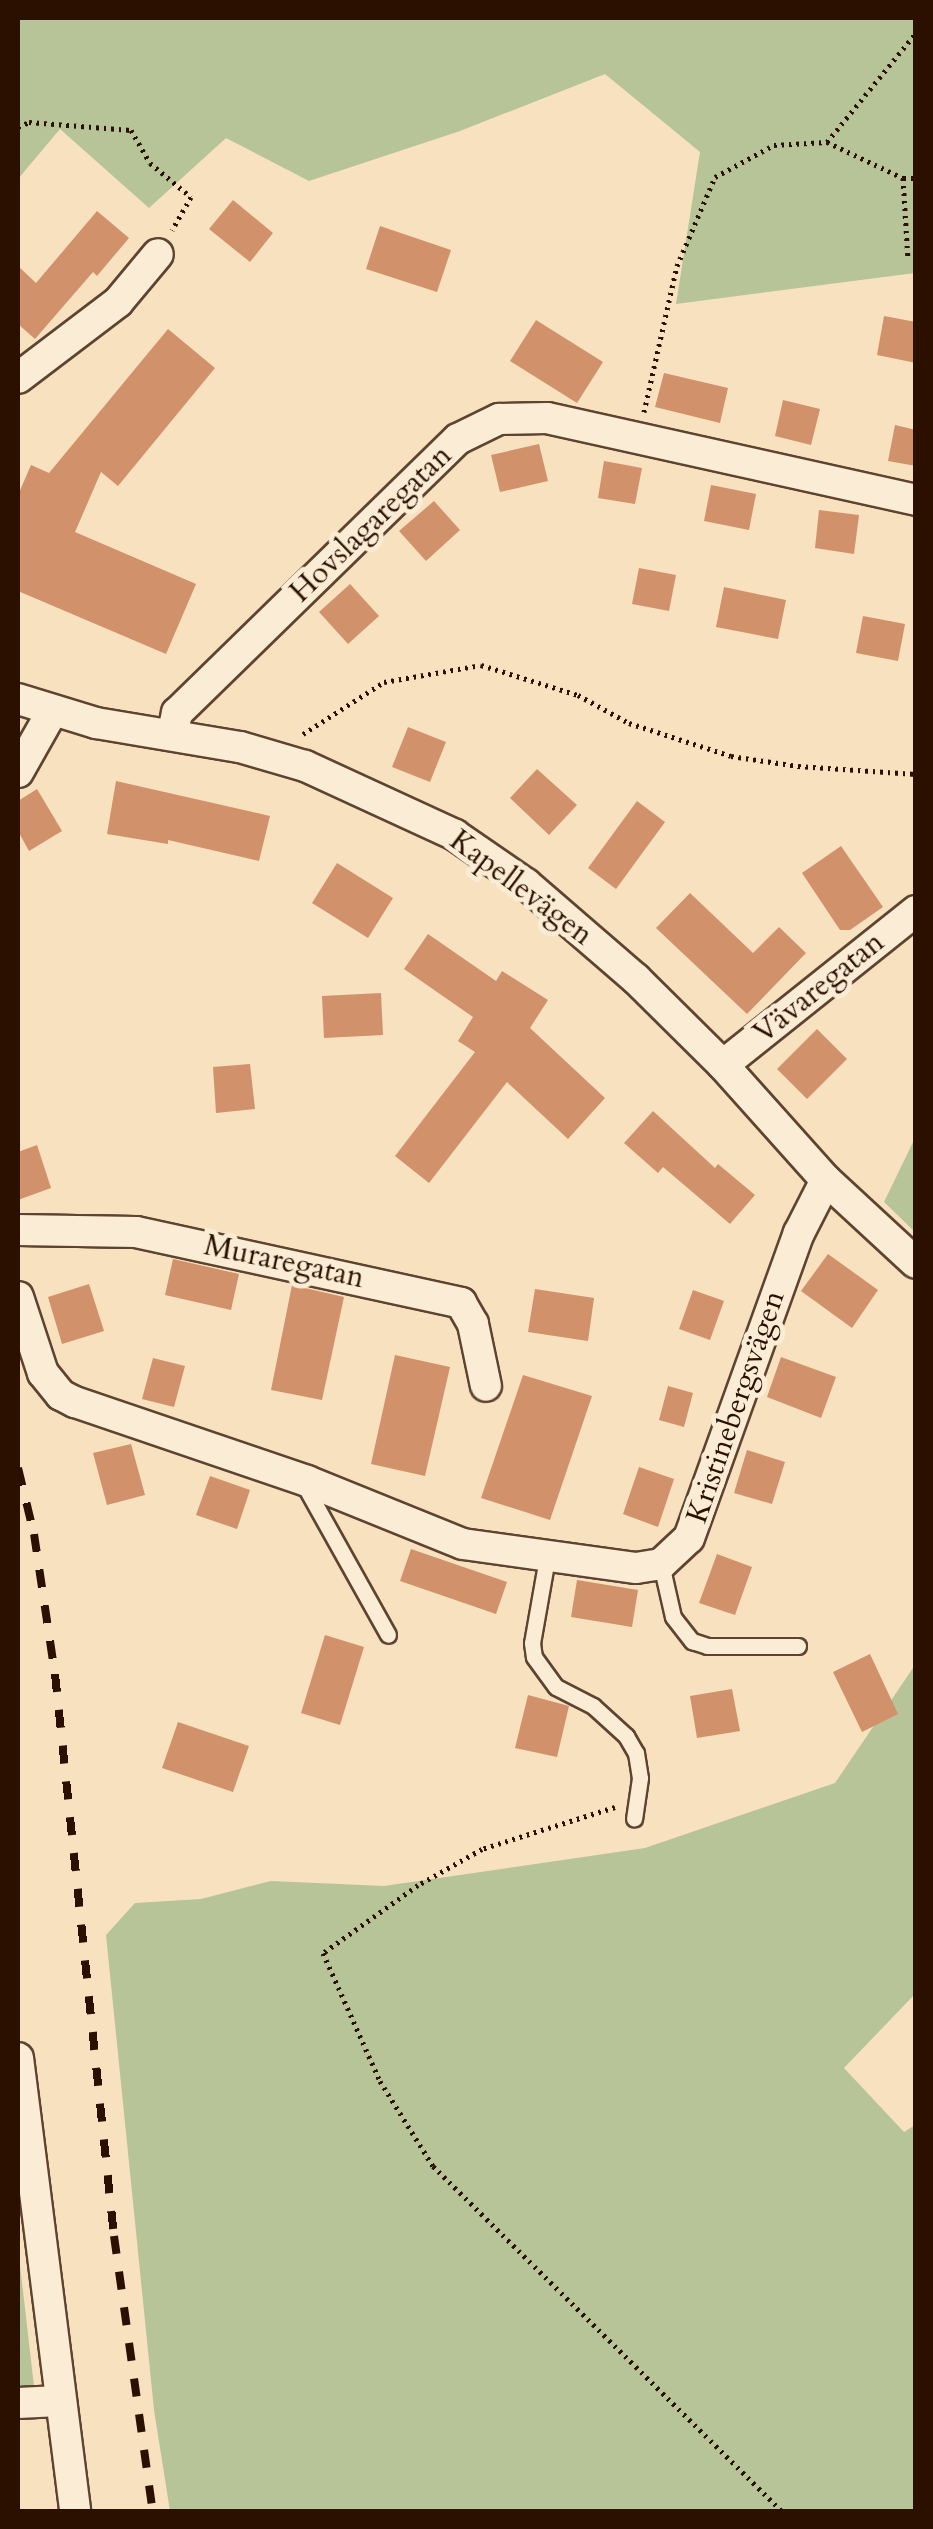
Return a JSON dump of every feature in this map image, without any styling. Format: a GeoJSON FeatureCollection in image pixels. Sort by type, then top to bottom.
{"type":"FeatureCollection","features":[{"type":"Feature","properties":{"kind":"street"},"geometry":{"type":"LineString","coordinates":[[18,378],[118,302],[158,254]]}},
{"type":"Feature","properties":{"kind":"street","name":"Hovslagaregatan"},"geometry":{"type":"LineString","coordinates":[[172,735],[177,713],[458,439],[498,419],[547,418],[916,500]]}},
{"type":"Feature","properties":{"kind":"street","name":"Kapellevägen"},"geometry":{"type":"LineString","coordinates":[[18,699],[52,712],[285,760],[366,790],[455,835],[526,884],[636,979],[722,1065],[826,1180],[916,1263]]}},
{"type":"Feature","properties":{"kind":"street"},"geometry":{"type":"LineString","coordinates":[[18,772],[52,712]]}},
{"type":"Feature","properties":{"kind":"street","name":"Vävaregatan"},"geometry":{"type":"LineString","coordinates":[[722,1065],[916,910]]}},
{"type":"Feature","properties":{"kind":"street","name":"Kristinebergsvägen"},"geometry":{"type":"LineString","coordinates":[[661,1564],[689,1538],[793,1248],[810,1204],[826,1180]]}},
{"type":"Feature","properties":{"kind":"street","name":"Muraregatan"},"geometry":{"type":"LineString","coordinates":[[18,1230],[136,1232],[461,1303],[473,1324],[486,1386]]}},
{"type":"Feature","properties":{"kind":"street"},"geometry":{"type":"LineString","coordinates":[[18,1297],[43,1373],[61,1395],[307,1481],[463,1544],[636,1568],[661,1564]]}},
{"type":"Feature","properties":{"kind":"street"},"geometry":{"type":"LineString","coordinates":[[18,2058],[75,2512]]}},
{"type":"Feature","properties":{"kind":"street"},"geometry":{"type":"LineString","coordinates":[[18,2403],[60,2401]]}},
{"type":"Feature","properties":{"kind":"lane"},"geometry":{"type":"LineString","coordinates":[[307,1481],[306,1488],[388,1635]]}},
{"type":"Feature","properties":{"kind":"lane"},"geometry":{"type":"LineString","coordinates":[[546,1558],[532,1643],[534,1657],[556,1687],[593,1706],[626,1736],[636,1753],[640,1778],[634,1818]]}},
{"type":"Feature","properties":{"kind":"lane"},"geometry":{"type":"LineString","coordinates":[[661,1564],[672,1617],[692,1640],[708,1646],[798,1646]]}},
{"type":"Feature","properties":{"kind":"path"},"geometry":{"type":"LineString","coordinates":[[826,142],[916,33]]}},
{"type":"Feature","properties":{"kind":"path"},"geometry":{"type":"LineString","coordinates":[[18,127],[28,122],[131,130],[150,164],[191,197],[158,254]]}},
{"type":"Feature","properties":{"kind":"path"},"geometry":{"type":"LineString","coordinates":[[638,438],[677,266],[714,176],[774,145],[826,142],[903,178],[916,178]]}},
{"type":"Feature","properties":{"kind":"path"},"geometry":{"type":"LineString","coordinates":[[903,178],[908,260]]}},
{"type":"Feature","properties":{"kind":"path"},"geometry":{"type":"LineString","coordinates":[[285,760],[290,744],[309,728],[384,682],[480,665],[578,696],[628,722],[731,756],[798,766],[916,774]]}},
{"type":"Feature","properties":{"kind":"path"},"geometry":{"type":"LineString","coordinates":[[636,1801],[482,1849],[418,1885],[323,1952],[380,2081],[434,2166],[783,2512]]}},
{"type":"Feature","properties":{"kind":"green space"},"geometry":{"type":"Polygon","coordinates":[[[18,18],[915,18],[915,273],[676,304],[700,152],[605,74],[460,131],[309,181],[226,138],[149,208],[60,129],[18,179],[18,18]]]}},
{"type":"Feature","properties":{"kind":"green space"},"geometry":{"type":"Polygon","coordinates":[[[915,1138],[916,1232],[884,1202],[915,1138]]]}},
{"type":"Feature","properties":{"kind":"green space"},"geometry":{"type":"Polygon","coordinates":[[[915,1665],[915,1994],[844,2068],[904,2132],[915,2125],[915,2511],[170,2511],[154,2410],[106,1935],[135,1903],[201,1899],[271,1881],[384,1886],[645,1848],[835,1783],[915,1665]]]}},
{"type":"Feature","properties":{"kind":"green space"},"geometry":{"type":"Polygon","coordinates":[[[18,2248],[34,2386],[18,2387],[18,2248]]]}},
{"type":"Feature","properties":{"kind":"building"},"geometry":{"type":"Polygon","coordinates":[[[233,200],[273,233],[250,262],[209,229],[233,200]]]}},
{"type":"Feature","properties":{"kind":"building"},"geometry":{"type":"Polygon","coordinates":[[[97,211],[129,238],[97,276],[93,272],[35,339],[18,324],[18,266],[36,283],[97,211]]]}},
{"type":"Feature","properties":{"kind":"building"},"geometry":{"type":"Polygon","coordinates":[[[380,226],[451,250],[437,292],[366,269],[380,226]]]}},
{"type":"Feature","properties":{"kind":"building"},"geometry":{"type":"Polygon","coordinates":[[[884,316],[916,322],[916,363],[877,355],[884,316]]]}},
{"type":"Feature","properties":{"kind":"building"},"geometry":{"type":"Polygon","coordinates":[[[536,320],[603,362],[577,403],[510,361],[536,320]]]}},
{"type":"Feature","properties":{"kind":"building"},"geometry":{"type":"Polygon","coordinates":[[[168,329],[215,368],[118,486],[101,472],[75,532],[196,584],[166,654],[18,591],[18,495],[31,465],[49,473],[168,329]]]}},
{"type":"Feature","properties":{"kind":"building"},"geometry":{"type":"Polygon","coordinates":[[[664,373],[728,388],[720,423],[655,407],[664,373]]]}},
{"type":"Feature","properties":{"kind":"building"},"geometry":{"type":"Polygon","coordinates":[[[783,400],[820,409],[811,445],[775,436],[783,400]]]}},
{"type":"Feature","properties":{"kind":"building"},"geometry":{"type":"Polygon","coordinates":[[[895,425],[916,430],[916,466],[888,461],[895,425]]]}},
{"type":"Feature","properties":{"kind":"building"},"geometry":{"type":"Polygon","coordinates":[[[539,444],[548,481],[500,492],[491,455],[539,444]]]}},
{"type":"Feature","properties":{"kind":"building"},"geometry":{"type":"Polygon","coordinates":[[[604,461],[642,468],[635,504],[598,498],[604,461]]]}},
{"type":"Feature","properties":{"kind":"building"},"geometry":{"type":"Polygon","coordinates":[[[711,485],[756,494],[749,530],[704,521],[711,485]]]}},
{"type":"Feature","properties":{"kind":"building"},"geometry":{"type":"Polygon","coordinates":[[[434,501],[460,530],[426,561],[399,531],[434,501]]]}},
{"type":"Feature","properties":{"kind":"building"},"geometry":{"type":"Polygon","coordinates":[[[819,510],[859,515],[854,554],[815,548],[819,510]]]}},
{"type":"Feature","properties":{"kind":"building"},"geometry":{"type":"Polygon","coordinates":[[[639,568],[676,575],[669,611],[632,604],[639,568]]]}},
{"type":"Feature","properties":{"kind":"building"},"geometry":{"type":"Polygon","coordinates":[[[350,584],[379,616],[348,644],[319,612],[350,584]]]}},
{"type":"Feature","properties":{"kind":"building"},"geometry":{"type":"Polygon","coordinates":[[[724,587],[786,600],[778,639],[716,627],[724,587]]]}},
{"type":"Feature","properties":{"kind":"building"},"geometry":{"type":"Polygon","coordinates":[[[863,616],[905,624],[898,661],[856,653],[863,616]]]}},
{"type":"Feature","properties":{"kind":"building"},"geometry":{"type":"Polygon","coordinates":[[[408,727],[446,742],[430,782],[392,767],[408,727]]]}},
{"type":"Feature","properties":{"kind":"building"},"geometry":{"type":"Polygon","coordinates":[[[537,769],[577,805],[549,835],[510,798],[537,769]]]}},
{"type":"Feature","properties":{"kind":"building"},"geometry":{"type":"Polygon","coordinates":[[[116,781],[270,816],[259,861],[168,840],[168,844],[107,834],[116,781]]]}},
{"type":"Feature","properties":{"kind":"building"},"geometry":{"type":"Polygon","coordinates":[[[37,789],[62,831],[29,851],[18,831],[18,801],[37,789]]]}},
{"type":"Feature","properties":{"kind":"building"},"geometry":{"type":"Polygon","coordinates":[[[637,801],[665,822],[616,889],[588,868],[637,801]]]}},
{"type":"Feature","properties":{"kind":"building"},"geometry":{"type":"Polygon","coordinates":[[[841,846],[883,907],[850,930],[840,930],[802,873],[841,846]]]}},
{"type":"Feature","properties":{"kind":"building"},"geometry":{"type":"Polygon","coordinates":[[[337,863],[393,898],[368,938],[312,903],[337,863]]]}},
{"type":"Feature","properties":{"kind":"building"},"geometry":{"type":"Polygon","coordinates":[[[690,893],[753,953],[779,927],[806,953],[747,1014],[656,928],[690,893]]]}},
{"type":"Feature","properties":{"kind":"building"},"geometry":{"type":"Polygon","coordinates":[[[428,934],[496,981],[502,971],[548,1000],[530,1028],[605,1098],[568,1139],[507,1082],[429,1183],[395,1156],[475,1052],[458,1041],[473,1017],[404,969],[428,934]]]}},
{"type":"Feature","properties":{"kind":"building"},"geometry":{"type":"Polygon","coordinates":[[[381,993],[383,1035],[324,1038],[322,996],[381,993]]]}},
{"type":"Feature","properties":{"kind":"building"},"geometry":{"type":"Polygon","coordinates":[[[817,1029],[847,1059],[807,1099],[777,1069],[817,1029]]]}},
{"type":"Feature","properties":{"kind":"building"},"geometry":{"type":"Polygon","coordinates":[[[250,1064],[255,1109],[216,1113],[213,1067],[250,1064]]]}},
{"type":"Feature","properties":{"kind":"building"},"geometry":{"type":"Polygon","coordinates":[[[653,1111],[715,1168],[718,1164],[755,1195],[730,1224],[663,1167],[658,1173],[624,1143],[653,1111]]]}},
{"type":"Feature","properties":{"kind":"building"},"geometry":{"type":"Polygon","coordinates":[[[37,1145],[51,1188],[18,1200],[18,1152],[37,1145]]]}},
{"type":"Feature","properties":{"kind":"building"},"geometry":{"type":"Polygon","coordinates":[[[828,1254],[878,1290],[852,1328],[801,1291],[828,1254]]]}},
{"type":"Feature","properties":{"kind":"building"},"geometry":{"type":"Polygon","coordinates":[[[173,1259],[239,1274],[231,1310],[165,1295],[173,1259]]]}},
{"type":"Feature","properties":{"kind":"building"},"geometry":{"type":"Polygon","coordinates":[[[89,1284],[104,1331],[62,1344],[48,1297],[89,1284]]]}},
{"type":"Feature","properties":{"kind":"building"},"geometry":{"type":"Polygon","coordinates":[[[292,1285],[344,1297],[322,1400],[271,1390],[292,1285]]]}},
{"type":"Feature","properties":{"kind":"building"},"geometry":{"type":"Polygon","coordinates":[[[535,1289],[594,1298],[588,1341],[528,1332],[535,1289]]]}},
{"type":"Feature","properties":{"kind":"building"},"geometry":{"type":"Polygon","coordinates":[[[693,1290],[724,1301],[710,1340],[679,1329],[693,1290]]]}},
{"type":"Feature","properties":{"kind":"building"},"geometry":{"type":"Polygon","coordinates":[[[395,1355],[450,1367],[425,1476],[371,1464],[395,1355]]]}},
{"type":"Feature","properties":{"kind":"building"},"geometry":{"type":"Polygon","coordinates":[[[781,1357],[836,1377],[821,1418],[767,1397],[781,1357]]]}},
{"type":"Feature","properties":{"kind":"building"},"geometry":{"type":"Polygon","coordinates":[[[153,1358],[185,1366],[174,1407],[142,1399],[153,1358]]]}},
{"type":"Feature","properties":{"kind":"building"},"geometry":{"type":"Polygon","coordinates":[[[523,1375],[592,1396],[550,1520],[481,1498],[523,1375]]]}},
{"type":"Feature","properties":{"kind":"building"},"geometry":{"type":"Polygon","coordinates":[[[668,1386],[693,1393],[684,1427],[659,1420],[668,1386]]]}},
{"type":"Feature","properties":{"kind":"building"},"geometry":{"type":"Polygon","coordinates":[[[131,1444],[145,1495],[107,1505],[93,1453],[131,1444]]]}},
{"type":"Feature","properties":{"kind":"building"},"geometry":{"type":"Polygon","coordinates":[[[747,1450],[785,1462],[772,1504],[734,1493],[747,1450]]]}},
{"type":"Feature","properties":{"kind":"building"},"geometry":{"type":"Polygon","coordinates":[[[639,1467],[674,1479],[658,1527],[623,1514],[639,1467]]]}},
{"type":"Feature","properties":{"kind":"building"},"geometry":{"type":"Polygon","coordinates":[[[210,1476],[250,1490],[237,1529],[196,1515],[210,1476]]]}},
{"type":"Feature","properties":{"kind":"building"},"geometry":{"type":"Polygon","coordinates":[[[411,1549],[507,1582],[496,1614],[400,1581],[411,1549]]]}},
{"type":"Feature","properties":{"kind":"building"},"geometry":{"type":"Polygon","coordinates":[[[717,1554],[752,1567],[735,1615],[699,1603],[717,1554]]]}},
{"type":"Feature","properties":{"kind":"building"},"geometry":{"type":"Polygon","coordinates":[[[577,1580],[638,1590],[632,1627],[571,1617],[577,1580]]]}},
{"type":"Feature","properties":{"kind":"building"},"geometry":{"type":"Polygon","coordinates":[[[325,1635],[364,1647],[340,1725],[301,1713],[325,1635]]]}},
{"type":"Feature","properties":{"kind":"building"},"geometry":{"type":"Polygon","coordinates":[[[870,1654],[898,1714],[862,1732],[833,1672],[870,1654]]]}},
{"type":"Feature","properties":{"kind":"building"},"geometry":{"type":"Polygon","coordinates":[[[732,1689],[740,1731],[697,1738],[690,1696],[732,1689]]]}},
{"type":"Feature","properties":{"kind":"building"},"geometry":{"type":"Polygon","coordinates":[[[528,1695],[569,1706],[557,1757],[515,1748],[528,1695]]]}},
{"type":"Feature","properties":{"kind":"building"},"geometry":{"type":"Polygon","coordinates":[[[178,1722],[249,1746],[233,1792],[162,1768],[178,1722]]]}},
{"type":"Feature","properties":{"kind":"railway"},"geometry":{"type":"LineString","coordinates":[[18,1468],[34,1534],[55,1674],[114,2236],[153,2512]]}}]}
